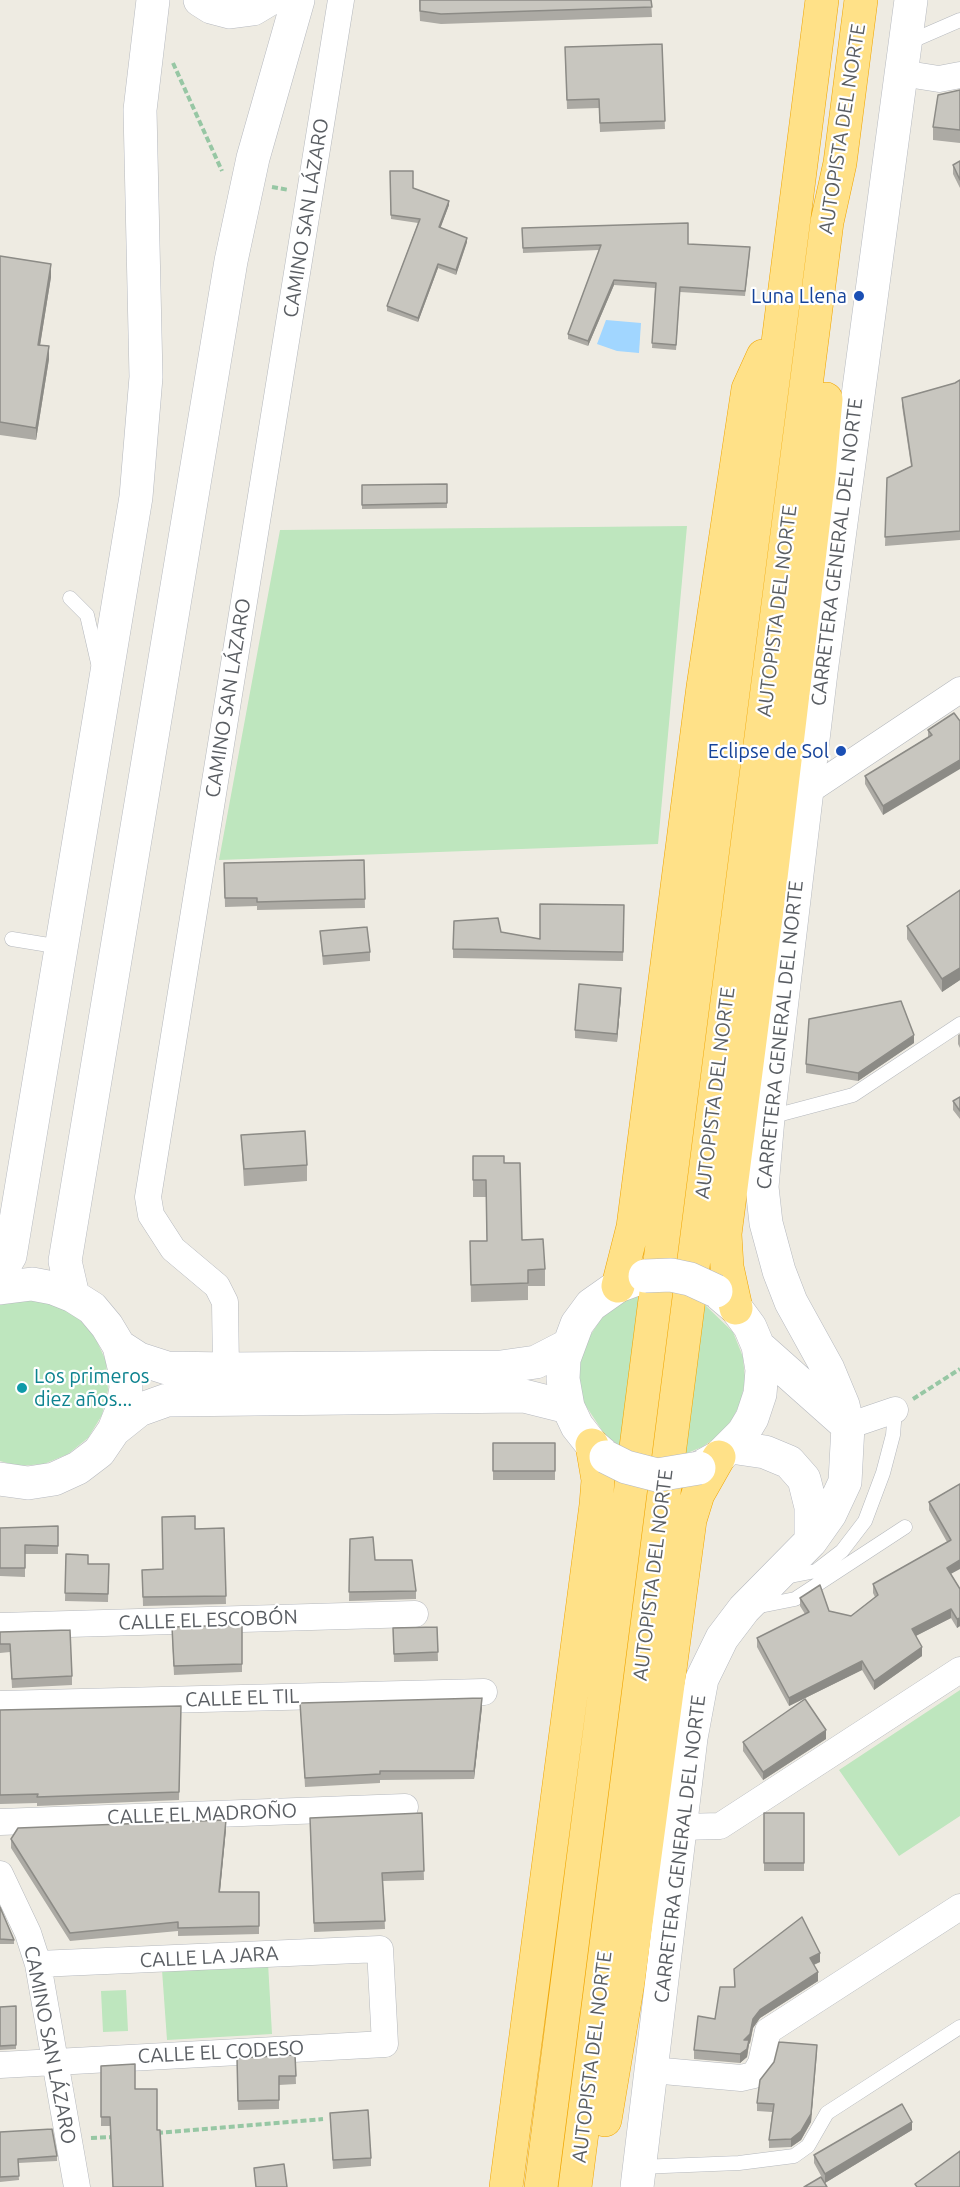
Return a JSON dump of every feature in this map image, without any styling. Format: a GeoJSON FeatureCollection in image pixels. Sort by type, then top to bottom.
{"type":"FeatureCollection","features":[{"type":"Feature","properties":{"kind":"highway","name":"AUTOPISTA DEL NORTE"},"geometry":{"type":"LineString","coordinates":[[541,2187],[822,0]]}},
{"type":"Feature","properties":{"kind":"highway","name":"AUTOPISTA DEL NORTE"},"geometry":{"type":"LineString","coordinates":[[575,2187],[827,222],[840,163],[861,0]]}},
{"type":"Feature","properties":{"kind":"highway"},"geometry":{"type":"LineString","coordinates":[[726,1299],[725,1234],[819,476],[830,343],[844,225],[840,163]]}},
{"type":"Feature","properties":{"kind":"highway"},"geometry":{"type":"LineString","coordinates":[[631,1281],[633,1227],[703,687],[748,389],[780,319]]}},
{"type":"Feature","properties":{"kind":"highway"},"geometry":{"type":"LineString","coordinates":[[506,2187],[522,2083],[596,1505],[599,1451]]}},
{"type":"Feature","properties":{"kind":"highway"},"geometry":{"type":"LineString","coordinates":[[594,2187],[628,1982],[690,1520],[698,1494],[716,1457]]}},
{"type":"Feature","properties":{"kind":"main road"},"geometry":{"type":"LineString","coordinates":[[0,1273],[10,1256],[104,692],[142,447],[146,377],[140,110],[145,52],[153,0]]}},
{"type":"Feature","properties":{"kind":"main road"},"geometry":{"type":"LineString","coordinates":[[200,0],[211,7],[230,12],[253,9],[268,0]]}},
{"type":"Feature","properties":{"kind":"main road"},"geometry":{"type":"LineString","coordinates":[[73,1296],[65,1261],[227,285],[248,183],[298,0]]}},
{"type":"Feature","properties":{"kind":"main road","name":"CARRETERA GENERAL DEL NORTE"},"geometry":{"type":"LineString","coordinates":[[638,2177],[691,1738],[702,1679],[723,1638],[744,1609],[811,1541],[830,1514],[844,1482],[848,1426],[840,1395],[791,1302],[766,1223],[762,1187],[768,1118],[848,458],[911,0]]}},
{"type":"Feature","properties":{"kind":"main road"},"geometry":{"type":"LineString","coordinates":[[716,1457],[752,1418],[760,1394],[762,1370],[758,1346],[750,1327],[726,1299],[690,1279],[671,1275],[631,1281],[591,1305],[577,1324],[567,1347],[563,1379],[568,1407],[577,1426],[599,1451],[626,1467],[657,1475],[716,1457],[765,1452],[789,1462],[804,1479],[811,1507],[811,1541]]}},
{"type":"Feature","properties":{"kind":"main road"},"geometry":{"type":"LineString","coordinates":[[0,1288],[32,1284],[53,1287],[92,1308],[107,1326],[119,1346],[126,1388],[122,1410],[114,1430],[99,1452],[78,1468],[54,1479],[28,1483],[0,1479]]}},
{"type":"Feature","properties":{"kind":"main road"},"geometry":{"type":"LineString","coordinates":[[119,1346],[139,1359],[167,1368],[226,1369],[501,1367],[536,1362],[567,1347]]}},
{"type":"Feature","properties":{"kind":"main road"},"geometry":{"type":"LineString","coordinates":[[758,1346],[848,1426]]}},
{"type":"Feature","properties":{"kind":"main road"},"geometry":{"type":"LineString","coordinates":[[114,1430],[140,1410],[167,1400],[524,1396],[568,1407]]}},
{"type":"Feature","properties":{"kind":"street","name":"CAMINO SAN LÁZARO"},"geometry":{"type":"LineString","coordinates":[[226,1369],[225,1302],[218,1286],[173,1249],[152,1215],[148,1197],[342,0]]}},
{"type":"Feature","properties":{"kind":"street"},"geometry":{"type":"LineString","coordinates":[[903,58],[939,79],[960,75]]}},
{"type":"Feature","properties":{"kind":"street"},"geometry":{"type":"LineString","coordinates":[[807,792],[960,690]]}},
{"type":"Feature","properties":{"kind":"street"},"geometry":{"type":"LineString","coordinates":[[848,1426],[895,1410]]}},
{"type":"Feature","properties":{"kind":"street","name":"CALLE EL ESCOBÓN"},"geometry":{"type":"LineString","coordinates":[[0,1626],[415,1614]]}},
{"type":"Feature","properties":{"kind":"street"},"geometry":{"type":"LineString","coordinates":[[681,1827],[720,1826],[960,1670]]}},
{"type":"Feature","properties":{"kind":"street","name":"CALLE EL TIL"},"geometry":{"type":"LineString","coordinates":[[0,1704],[484,1692]]}},
{"type":"Feature","properties":{"kind":"street","name":"CALLE EL MADROÑO"},"geometry":{"type":"LineString","coordinates":[[0,1822],[405,1807]]}},
{"type":"Feature","properties":{"kind":"street","name":"CAMINO SAN LÁZARO"},"geometry":{"type":"LineString","coordinates":[[0,1874],[28,1933],[38,1964],[77,2187]]}},
{"type":"Feature","properties":{"kind":"street"},"geometry":{"type":"LineString","coordinates":[[652,2070],[741,2078],[754,2075],[761,2062],[768,2031],[960,1907]]}},
{"type":"Feature","properties":{"kind":"street","name":"CALLE LA JARA"},"geometry":{"type":"LineString","coordinates":[[38,1964],[380,1948],[385,2044]]}},
{"type":"Feature","properties":{"kind":"street","name":"CALLE EL CODESO"},"geometry":{"type":"LineString","coordinates":[[0,2064],[385,2044]]}},
{"type":"Feature","properties":{"kind":"lane"},"geometry":{"type":"LineString","coordinates":[[903,58],[960,20]]}},
{"type":"Feature","properties":{"kind":"lane"},"geometry":{"type":"LineString","coordinates":[[69,598],[87,615],[104,692]]}},
{"type":"Feature","properties":{"kind":"lane"},"geometry":{"type":"LineString","coordinates":[[12,939],[61,947]]}},
{"type":"Feature","properties":{"kind":"lane"},"geometry":{"type":"LineString","coordinates":[[768,1118],[853,1095],[960,1024]]}},
{"type":"Feature","properties":{"kind":"lane"},"geometry":{"type":"LineString","coordinates":[[774,1579],[816,1571],[842,1551],[865,1521],[893,1435],[895,1410]]}},
{"type":"Feature","properties":{"kind":"lane"},"geometry":{"type":"LineString","coordinates":[[744,1609],[795,1599],[905,1527]]}},
{"type":"Feature","properties":{"kind":"lane"},"geometry":{"type":"LineString","coordinates":[[638,2177],[794,2156],[808,2146],[827,2113],[960,2027]]}},
{"type":"Feature","properties":{"kind":"path"},"geometry":{"type":"LineString","coordinates":[[145,52],[169,54],[225,178],[310,193]]}},
{"type":"Feature","properties":{"kind":"path"},"geometry":{"type":"LineString","coordinates":[[895,1410],[960,1369]]}},
{"type":"Feature","properties":{"kind":"path"},"geometry":{"type":"LineString","coordinates":[[150,2133],[323,2119]]}},
{"type":"Feature","properties":{"kind":"path"},"geometry":{"type":"LineString","coordinates":[[69,2140],[116,2136]]}},
{"type":"Feature","properties":{"kind":"green space"},"geometry":{"type":"Polygon","coordinates":[[[687,526],[658,844],[219,860],[280,530],[687,526]]]}},
{"type":"Feature","properties":{"kind":"green space"},"geometry":{"type":"Polygon","coordinates":[[[639,1296],[620,1446],[605,1435],[584,1403],[579,1383],[580,1362],[588,1339],[601,1319],[618,1303],[639,1296]]]}},
{"type":"Feature","properties":{"kind":"green space"},"geometry":{"type":"Polygon","coordinates":[[[19,1300],[47,1302],[74,1314],[94,1335],[106,1361],[108,1390],[102,1415],[88,1438],[68,1454],[44,1464],[18,1466],[0,1461],[0,1305],[19,1300]]]}},
{"type":"Feature","properties":{"kind":"green space"},"geometry":{"type":"Polygon","coordinates":[[[704,1304],[733,1332],[743,1357],[745,1380],[741,1401],[733,1418],[720,1435],[702,1447],[685,1454],[704,1304]]]}},
{"type":"Feature","properties":{"kind":"green space"},"geometry":{"type":"Polygon","coordinates":[[[960,1690],[960,1816],[899,1856],[839,1770],[960,1690]]]}},
{"type":"Feature","properties":{"kind":"green space"},"geometry":{"type":"Polygon","coordinates":[[[268,1963],[272,2034],[167,2040],[162,1970],[268,1963]]]}},
{"type":"Feature","properties":{"kind":"green space"},"geometry":{"type":"Polygon","coordinates":[[[126,1990],[128,2031],[103,2032],[101,1991],[126,1990]]]}},
{"type":"Feature","properties":{"kind":"water"},"geometry":{"type":"Polygon","coordinates":[[[606,320],[641,323],[639,353],[617,351],[597,344],[606,320]]]}},
{"type":"Feature","properties":{"kind":"building"},"geometry":{"type":"Polygon","coordinates":[[[420,0],[651,0],[652,7],[441,14],[420,11],[420,0]]]}},
{"type":"Feature","properties":{"kind":"building"},"geometry":{"type":"Polygon","coordinates":[[[662,44],[665,121],[600,123],[599,99],[567,100],[565,47],[662,44]]]}},
{"type":"Feature","properties":{"kind":"building"},"geometry":{"type":"Polygon","coordinates":[[[960,90],[960,130],[933,127],[938,95],[960,90]]]}},
{"type":"Feature","properties":{"kind":"building"},"geometry":{"type":"Polygon","coordinates":[[[960,161],[960,180],[953,165],[960,161]]]}},
{"type":"Feature","properties":{"kind":"building"},"geometry":{"type":"Polygon","coordinates":[[[390,171],[413,171],[413,188],[449,201],[439,227],[467,238],[456,270],[438,264],[418,318],[387,306],[420,219],[391,215],[390,171]]]}},
{"type":"Feature","properties":{"kind":"building"},"geometry":{"type":"Polygon","coordinates":[[[688,223],[688,244],[750,247],[745,291],[680,287],[676,345],[652,343],[656,283],[614,280],[588,341],[568,334],[601,245],[523,248],[522,228],[688,223]]]}},
{"type":"Feature","properties":{"kind":"building"},"geometry":{"type":"Polygon","coordinates":[[[0,256],[51,264],[38,345],[49,346],[36,428],[0,422],[0,256]]]}},
{"type":"Feature","properties":{"kind":"building"},"geometry":{"type":"Polygon","coordinates":[[[960,380],[960,531],[885,537],[887,478],[912,466],[902,398],[960,380]]]}},
{"type":"Feature","properties":{"kind":"building"},"geometry":{"type":"Polygon","coordinates":[[[447,484],[447,503],[362,505],[362,485],[447,484]]]}},
{"type":"Feature","properties":{"kind":"building"},"geometry":{"type":"Polygon","coordinates":[[[954,713],[960,721],[960,760],[883,806],[865,776],[932,735],[928,730],[954,713]]]}},
{"type":"Feature","properties":{"kind":"building"},"geometry":{"type":"Polygon","coordinates":[[[364,860],[365,899],[257,902],[257,898],[225,898],[224,863],[364,860]]]}},
{"type":"Feature","properties":{"kind":"building"},"geometry":{"type":"Polygon","coordinates":[[[960,890],[960,968],[942,979],[907,926],[960,890]]]}},
{"type":"Feature","properties":{"kind":"building"},"geometry":{"type":"Polygon","coordinates":[[[540,904],[624,905],[623,952],[453,949],[454,921],[498,918],[501,932],[540,939],[540,904]]]}},
{"type":"Feature","properties":{"kind":"building"},"geometry":{"type":"Polygon","coordinates":[[[367,927],[370,952],[323,956],[320,931],[367,927]]]}},
{"type":"Feature","properties":{"kind":"building"},"geometry":{"type":"Polygon","coordinates":[[[579,984],[621,988],[617,1034],[575,1030],[579,984]]]}},
{"type":"Feature","properties":{"kind":"building"},"geometry":{"type":"Polygon","coordinates":[[[901,1001],[914,1035],[858,1073],[806,1064],[809,1019],[901,1001]]]}},
{"type":"Feature","properties":{"kind":"building"},"geometry":{"type":"Polygon","coordinates":[[[960,1097],[960,1111],[953,1101],[960,1097]]]}},
{"type":"Feature","properties":{"kind":"building"},"geometry":{"type":"Polygon","coordinates":[[[305,1131],[307,1165],[244,1169],[241,1135],[305,1131]]]}},
{"type":"Feature","properties":{"kind":"building"},"geometry":{"type":"Polygon","coordinates":[[[473,1156],[504,1156],[504,1163],[520,1163],[522,1240],[543,1239],[545,1269],[528,1270],[528,1283],[471,1285],[470,1241],[487,1241],[486,1180],[473,1180],[473,1156]]]}},
{"type":"Feature","properties":{"kind":"building"},"geometry":{"type":"Polygon","coordinates":[[[493,1443],[555,1443],[555,1471],[493,1471],[493,1443]]]}},
{"type":"Feature","properties":{"kind":"building"},"geometry":{"type":"Polygon","coordinates":[[[960,1484],[960,1560],[947,1568],[960,1589],[960,1618],[957,1619],[951,1609],[912,1629],[922,1647],[874,1681],[862,1661],[789,1698],[757,1638],[809,1612],[800,1598],[820,1585],[829,1611],[851,1616],[878,1595],[873,1584],[951,1540],[929,1502],[960,1484]]]}},
{"type":"Feature","properties":{"kind":"building"},"geometry":{"type":"Polygon","coordinates":[[[195,1516],[195,1529],[224,1528],[226,1596],[143,1597],[142,1570],[163,1569],[162,1517],[195,1516]]]}},
{"type":"Feature","properties":{"kind":"building"},"geometry":{"type":"Polygon","coordinates":[[[58,1526],[58,1546],[25,1545],[25,1568],[0,1568],[0,1528],[58,1526]]]}},
{"type":"Feature","properties":{"kind":"building"},"geometry":{"type":"Polygon","coordinates":[[[373,1537],[375,1560],[412,1560],[416,1591],[349,1592],[350,1539],[373,1537]]]}},
{"type":"Feature","properties":{"kind":"building"},"geometry":{"type":"Polygon","coordinates":[[[66,1554],[88,1555],[88,1564],[109,1564],[108,1594],[65,1593],[66,1554]]]}},
{"type":"Feature","properties":{"kind":"building"},"geometry":{"type":"Polygon","coordinates":[[[242,1625],[242,1664],[174,1666],[172,1627],[242,1625]]]}},
{"type":"Feature","properties":{"kind":"building"},"geometry":{"type":"Polygon","coordinates":[[[437,1627],[438,1652],[394,1654],[393,1628],[437,1627]]]}},
{"type":"Feature","properties":{"kind":"building"},"geometry":{"type":"Polygon","coordinates":[[[70,1630],[72,1676],[12,1679],[10,1644],[0,1644],[0,1632],[70,1630]]]}},
{"type":"Feature","properties":{"kind":"building"},"geometry":{"type":"Polygon","coordinates":[[[482,1698],[474,1771],[380,1771],[380,1774],[305,1778],[300,1703],[482,1698]]]}},
{"type":"Feature","properties":{"kind":"building"},"geometry":{"type":"Polygon","coordinates":[[[805,1699],[826,1730],[763,1772],[743,1742],[805,1699]]]}},
{"type":"Feature","properties":{"kind":"building"},"geometry":{"type":"Polygon","coordinates":[[[181,1706],[179,1792],[37,1797],[38,1794],[0,1795],[0,1710],[181,1706]]]}},
{"type":"Feature","properties":{"kind":"building"},"geometry":{"type":"Polygon","coordinates":[[[422,1813],[424,1871],[382,1873],[385,1921],[314,1923],[310,1818],[422,1813]]]}},
{"type":"Feature","properties":{"kind":"building"},"geometry":{"type":"Polygon","coordinates":[[[764,1813],[804,1813],[804,1863],[764,1863],[764,1813]]]}},
{"type":"Feature","properties":{"kind":"building"},"geometry":{"type":"Polygon","coordinates":[[[226,1820],[219,1892],[259,1892],[259,1926],[178,1928],[178,1922],[70,1933],[11,1839],[18,1828],[226,1820]]]}},
{"type":"Feature","properties":{"kind":"building"},"geometry":{"type":"Polygon","coordinates":[[[0,1907],[14,1940],[0,1939],[0,1907]]]}},
{"type":"Feature","properties":{"kind":"building"},"geometry":{"type":"Polygon","coordinates":[[[802,1917],[820,1953],[810,1958],[818,1972],[760,2010],[753,2019],[750,2034],[744,2040],[749,2040],[747,2049],[740,2054],[694,2050],[698,2016],[715,2019],[720,1987],[735,1987],[734,1969],[802,1917]]]}},
{"type":"Feature","properties":{"kind":"building"},"geometry":{"type":"Polygon","coordinates":[[[16,2006],[16,2045],[0,2046],[0,2007],[16,2006]]]}},
{"type":"Feature","properties":{"kind":"building"},"geometry":{"type":"Polygon","coordinates":[[[779,2042],[817,2045],[811,2114],[801,2131],[791,2139],[769,2140],[774,2104],[757,2103],[760,2080],[774,2062],[779,2042]]]}},
{"type":"Feature","properties":{"kind":"building"},"geometry":{"type":"Polygon","coordinates":[[[295,2055],[296,2076],[279,2076],[279,2100],[238,2101],[237,2058],[295,2055]]]}},
{"type":"Feature","properties":{"kind":"building"},"geometry":{"type":"Polygon","coordinates":[[[135,2064],[135,2089],[157,2089],[157,2130],[160,2130],[163,2187],[113,2187],[110,2117],[101,2117],[101,2066],[135,2064]]]}},
{"type":"Feature","properties":{"kind":"building"},"geometry":{"type":"Polygon","coordinates":[[[902,2104],[912,2122],[825,2174],[814,2155],[902,2104]]]}},
{"type":"Feature","properties":{"kind":"building"},"geometry":{"type":"Polygon","coordinates":[[[368,2110],[371,2158],[333,2160],[330,2113],[368,2110]]]}},
{"type":"Feature","properties":{"kind":"building"},"geometry":{"type":"Polygon","coordinates":[[[52,2129],[57,2156],[18,2159],[19,2176],[0,2177],[0,2132],[52,2129]]]}},
{"type":"Feature","properties":{"kind":"building"},"geometry":{"type":"Polygon","coordinates":[[[960,2151],[960,2187],[917,2187],[915,2184],[960,2151]]]}},
{"type":"Feature","properties":{"kind":"building"},"geometry":{"type":"Polygon","coordinates":[[[284,2164],[287,2187],[256,2187],[254,2168],[284,2164]]]}},
{"type":"Feature","properties":{"kind":"building"},"geometry":{"type":"Polygon","coordinates":[[[821,2177],[827,2187],[804,2187],[821,2177]]]}},
{"type":"Feature","properties":{"kind":"place","name":"Luna Llena"},"geometry":{"type":"Point","coordinates":[859,296]}},
{"type":"Feature","properties":{"kind":"place","name":"Eclipse de Sol"},"geometry":{"type":"Point","coordinates":[841,751]}},
{"type":"Feature","properties":{"kind":"place","name":"Los primeros diez años..."},"geometry":{"type":"Point","coordinates":[22,1388]}}]}
